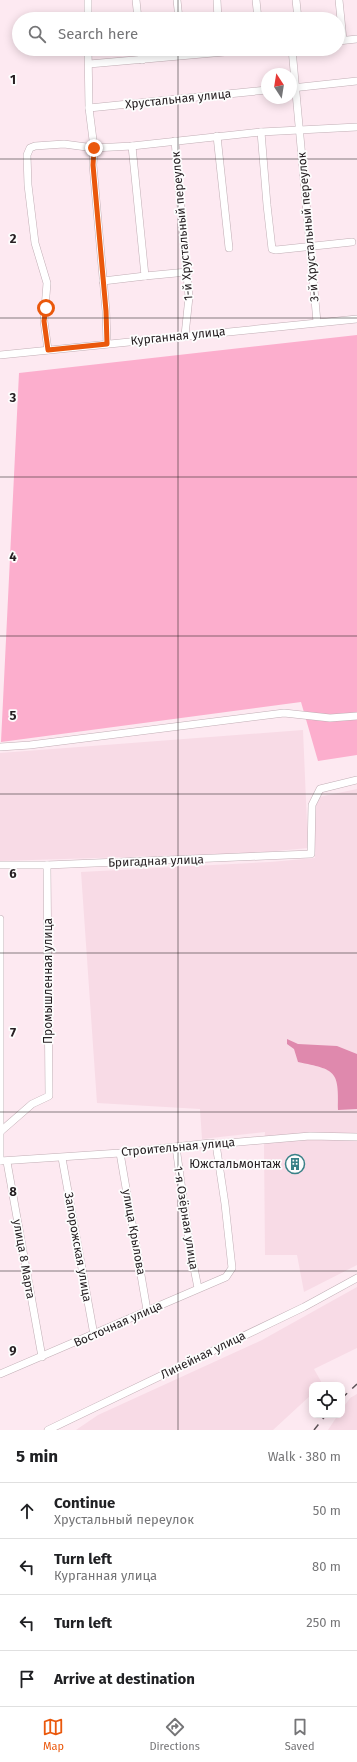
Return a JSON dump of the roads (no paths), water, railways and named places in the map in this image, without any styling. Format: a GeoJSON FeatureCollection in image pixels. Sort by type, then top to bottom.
{"type":"FeatureCollection","features":[{"type":"Feature","properties":{"kind":"street"},"geometry":{"type":"LineString","coordinates":[[88,0],[88,12]]}},
{"type":"Feature","properties":{"kind":"street"},"geometry":{"type":"LineString","coordinates":[[136,0],[137,12]]}},
{"type":"Feature","properties":{"kind":"street"},"geometry":{"type":"LineString","coordinates":[[177,0],[178,12]]}},
{"type":"Feature","properties":{"kind":"street"},"geometry":{"type":"LineString","coordinates":[[216,0],[217,12]]}},
{"type":"Feature","properties":{"kind":"street"},"geometry":{"type":"LineString","coordinates":[[256,0],[257,12]]}},
{"type":"Feature","properties":{"kind":"street"},"geometry":{"type":"LineString","coordinates":[[296,0],[297,12]]}},
{"type":"Feature","properties":{"kind":"street"},"geometry":{"type":"LineString","coordinates":[[339,0],[340,12]]}},
{"type":"Feature","properties":{"kind":"street"},"geometry":{"type":"LineString","coordinates":[[345,40],[357,39]]}},
{"type":"Feature","properties":{"kind":"street"},"geometry":{"type":"LineString","coordinates":[[88,56],[89,108],[94,148],[93,165],[106,311],[107,344]]}},
{"type":"Feature","properties":{"kind":"street"},"geometry":{"type":"LineString","coordinates":[[141,56],[142,60]]}},
{"type":"Feature","properties":{"kind":"street"},"geometry":{"type":"LineString","coordinates":[[88,64],[142,60],[162,56]]}},
{"type":"Feature","properties":{"kind":"street","name":"3-й Хрустальный переулок"},"geometry":{"type":"LineString","coordinates":[[292,56],[292,68]]}},
{"type":"Feature","properties":{"kind":"street"},"geometry":{"type":"LineString","coordinates":[[297,87],[357,81]]}},
{"type":"Feature","properties":{"kind":"street","name":"Хрустальная улица"},"geometry":{"type":"LineString","coordinates":[[89,108],[261,91]]}},
{"type":"Feature","properties":{"kind":"street","name":"3-й Хрустальный переулок"},"geometry":{"type":"LineString","coordinates":[[295,104],[317,322]]}},
{"type":"Feature","properties":{"kind":"street"},"geometry":{"type":"LineString","coordinates":[[48,350],[44,321],[47,283],[35,243],[32,224],[28,185],[28,151],[35,146],[64,144],[94,148],[132,146],[261,132],[357,127]]}},
{"type":"Feature","properties":{"kind":"street"},"geometry":{"type":"LineString","coordinates":[[261,132],[272,249],[310,248],[352,242]]}},
{"type":"Feature","properties":{"kind":"street"},"geometry":{"type":"LineString","coordinates":[[217,136],[229,248]]}},
{"type":"Feature","properties":{"kind":"street","name":"1-й Хрустальный переулок"},"geometry":{"type":"LineString","coordinates":[[175,141],[189,297],[185,335]]}},
{"type":"Feature","properties":{"kind":"street"},"geometry":{"type":"LineString","coordinates":[[132,146],[146,276]]}},
{"type":"Feature","properties":{"kind":"street"},"geometry":{"type":"LineString","coordinates":[[103,281],[187,272]]}},
{"type":"Feature","properties":{"kind":"street","name":"Курганная улица"},"geometry":{"type":"LineString","coordinates":[[0,355],[357,318]]}},
{"type":"Feature","properties":{"kind":"street"},"geometry":{"type":"LineString","coordinates":[[0,747],[38,744],[284,713],[330,718],[357,716]]}},
{"type":"Feature","properties":{"kind":"street","name":"Бригадная улица"},"geometry":{"type":"LineString","coordinates":[[0,865],[47,865],[312,854],[312,805],[320,789],[357,780]]}},
{"type":"Feature","properties":{"kind":"street","name":"Промышленная улица"},"geometry":{"type":"LineString","coordinates":[[1,1131],[32,1104],[48,1096],[47,865]]}},
{"type":"Feature","properties":{"kind":"street","name":"улица 8 Марта"},"geometry":{"type":"LineString","coordinates":[[0,919],[0,1101],[2,1162],[42,1357]]}},
{"type":"Feature","properties":{"kind":"street","name":"Строительная улица"},"geometry":{"type":"LineString","coordinates":[[2,1162],[120,1153],[210,1143],[216,1144],[310,1136],[357,1137]]}},
{"type":"Feature","properties":{"kind":"street","name":"Восточная улица"},"geometry":{"type":"LineString","coordinates":[[0,1374],[94,1335],[147,1310],[226,1277],[232,1268],[225,1204],[216,1144]]}},
{"type":"Feature","properties":{"kind":"street","name":"1-я Озёрная улица"},"geometry":{"type":"LineString","coordinates":[[176,1147],[190,1248],[198,1288]]}},
{"type":"Feature","properties":{"kind":"street","name":"улица Крылова"},"geometry":{"type":"LineString","coordinates":[[120,1153],[147,1310]]}},
{"type":"Feature","properties":{"kind":"street","name":"Запорожская улица"},"geometry":{"type":"LineString","coordinates":[[62,1158],[94,1335]]}},
{"type":"Feature","properties":{"kind":"street","name":"Линейная улица"},"geometry":{"type":"LineString","coordinates":[[48,1430],[304,1307],[357,1278]]}},
{"type":"Feature","properties":{"kind":"railway"},"geometry":{"type":"LineString","coordinates":[[345,1395],[357,1384]]}},
{"type":"Feature","properties":{"kind":"railway"},"geometry":{"type":"LineString","coordinates":[[314,1430],[324,1418]]}},
{"type":"Feature","properties":{"kind":"place","name":"Южстальмонтаж"},"geometry":{"type":"Point","coordinates":[295,1164]}}]}
